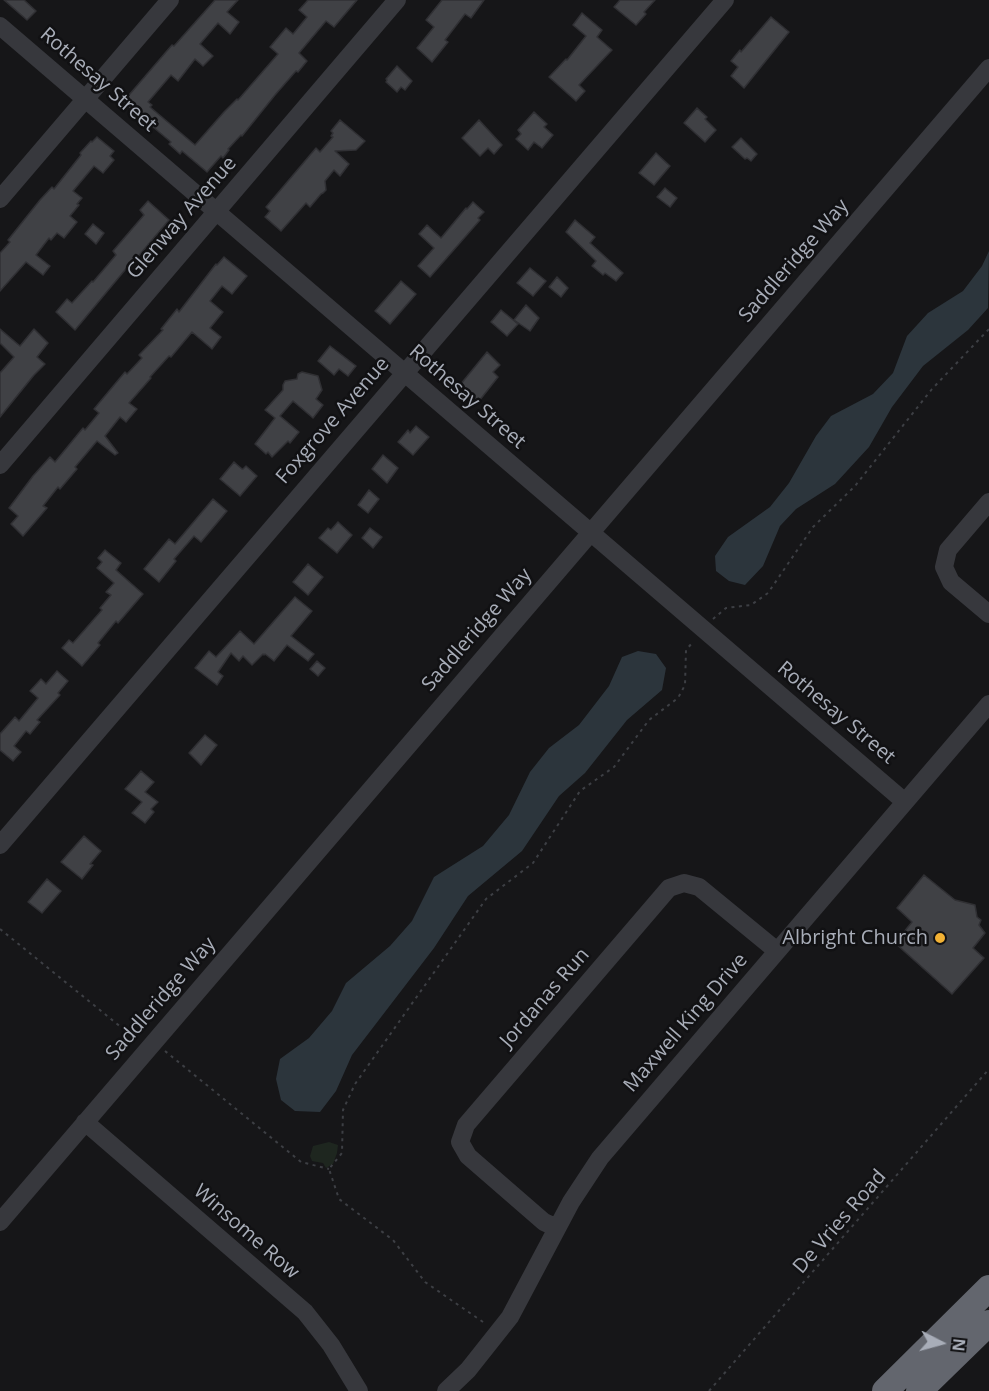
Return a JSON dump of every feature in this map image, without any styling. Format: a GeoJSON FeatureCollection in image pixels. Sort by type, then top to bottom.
{"type":"FeatureCollection","features":[{"type":"Feature","properties":{"kind":"highway"},"geometry":{"type":"LineString","coordinates":[[885,1391],[989,1288]]}},
{"type":"Feature","properties":{"kind":"highway"},"geometry":{"type":"LineString","coordinates":[[920,1391],[989,1323]]}},
{"type":"Feature","properties":{"kind":"street"},"geometry":{"type":"LineString","coordinates":[[0,199],[170,0]]}},
{"type":"Feature","properties":{"kind":"street","name":"Glenway Avenue"},"geometry":{"type":"LineString","coordinates":[[0,465],[397,0]]}},
{"type":"Feature","properties":{"kind":"street","name":"Foxgrove Avenue"},"geometry":{"type":"LineString","coordinates":[[0,845],[725,0]]}},
{"type":"Feature","properties":{"kind":"street","name":"Rothesay Street"},"geometry":{"type":"LineString","coordinates":[[0,26],[905,802]]}},
{"type":"Feature","properties":{"kind":"street","name":"Saddleridge Way"},"geometry":{"type":"LineString","coordinates":[[0,1222],[989,68]]}},
{"type":"Feature","properties":{"kind":"street"},"geometry":{"type":"LineString","coordinates":[[989,502],[948,550],[944,567],[951,582],[989,614]]}},
{"type":"Feature","properties":{"kind":"street","name":"Maxwell King Drive"},"geometry":{"type":"LineString","coordinates":[[446,1391],[468,1370],[510,1317],[571,1202],[600,1158],[989,704]]}},
{"type":"Feature","properties":{"kind":"street","name":"Jordanas Run"},"geometry":{"type":"LineString","coordinates":[[557,1228],[544,1222],[468,1156],[460,1142],[466,1125],[669,888],[684,883],[699,887],[777,951]]}},
{"type":"Feature","properties":{"kind":"street","name":"Winsome Row"},"geometry":{"type":"LineString","coordinates":[[85,1122],[304,1312],[331,1345],[359,1391]]}},
{"type":"Feature","properties":{"kind":"path"},"geometry":{"type":"LineString","coordinates":[[329,1169],[342,1153],[343,1110],[355,1084],[486,899],[532,863],[580,790],[614,767],[649,720],[678,698],[685,685],[686,650],[703,630],[726,608],[751,605],[768,593],[813,527],[855,486],[932,389],[989,329]]}},
{"type":"Feature","properties":{"kind":"path"},"geometry":{"type":"LineString","coordinates":[[0,929],[127,1032],[168,1053],[301,1162],[329,1169]]}},
{"type":"Feature","properties":{"kind":"path","name":"De Vries Road"},"geometry":{"type":"LineString","coordinates":[[709,1391],[989,1069],[980,1079]]}},
{"type":"Feature","properties":{"kind":"path"},"geometry":{"type":"LineString","coordinates":[[329,1169],[339,1199],[393,1240],[425,1282],[483,1322]]}},
{"type":"Feature","properties":{"kind":"shaded area"},"geometry":{"type":"Polygon","coordinates":[[[989,251],[988,308],[968,330],[923,366],[892,407],[869,447],[835,484],[796,509],[780,526],[763,566],[745,585],[729,581],[716,571],[715,556],[728,537],[770,507],[789,483],[816,436],[831,416],[873,394],[893,373],[907,336],[928,313],[963,291],[982,266],[989,251]]]}},
{"type":"Feature","properties":{"kind":"shaded area"},"geometry":{"type":"Polygon","coordinates":[[[638,651],[656,654],[666,668],[662,690],[627,720],[585,773],[559,796],[522,851],[468,896],[434,948],[352,1055],[336,1091],[320,1112],[295,1111],[281,1100],[276,1079],[280,1059],[309,1038],[332,1011],[346,983],[390,946],[412,921],[434,877],[483,846],[509,815],[530,772],[549,748],[579,725],[609,686],[622,657],[638,651]]]}},
{"type":"Feature","properties":{"kind":"shaded area"},"geometry":{"type":"Polygon","coordinates":[[[329,1142],[338,1145],[333,1164],[326,1168],[323,1163],[312,1161],[310,1156],[313,1146],[329,1142]]]}},
{"type":"Feature","properties":{"kind":"building"},"geometry":{"type":"Polygon","coordinates":[[[4,0],[24,0],[36,11],[27,20],[4,0]]]}},
{"type":"Feature","properties":{"kind":"building"},"geometry":{"type":"Polygon","coordinates":[[[215,0],[238,0],[227,12],[239,22],[230,34],[218,23],[200,44],[213,56],[203,66],[195,59],[178,81],[171,75],[148,102],[152,105],[150,107],[195,145],[278,54],[270,47],[286,28],[293,34],[307,17],[299,10],[308,0],[357,0],[334,27],[326,21],[299,53],[307,61],[228,149],[223,158],[221,156],[207,172],[182,151],[180,154],[169,144],[171,142],[123,102],[215,0]]]}},
{"type":"Feature","properties":{"kind":"building"},"geometry":{"type":"Polygon","coordinates":[[[442,0],[484,0],[471,18],[465,14],[445,40],[448,42],[432,62],[417,48],[434,27],[426,20],[442,0]]]}},
{"type":"Feature","properties":{"kind":"building"},"geometry":{"type":"Polygon","coordinates":[[[620,0],[655,0],[636,25],[614,7],[620,0]]]}},
{"type":"Feature","properties":{"kind":"building"},"geometry":{"type":"Polygon","coordinates":[[[582,13],[602,30],[597,37],[612,50],[579,85],[585,91],[576,101],[549,77],[567,60],[586,36],[573,25],[582,13]]]}},
{"type":"Feature","properties":{"kind":"building"},"geometry":{"type":"Polygon","coordinates":[[[771,17],[789,32],[744,88],[731,76],[738,67],[731,61],[771,17]]]}},
{"type":"Feature","properties":{"kind":"building"},"geometry":{"type":"Polygon","coordinates":[[[397,66],[412,81],[405,90],[401,87],[397,92],[386,82],[386,79],[397,66]]]}},
{"type":"Feature","properties":{"kind":"building"},"geometry":{"type":"Polygon","coordinates":[[[697,108],[716,130],[705,142],[684,123],[697,108]]]}},
{"type":"Feature","properties":{"kind":"building"},"geometry":{"type":"Polygon","coordinates":[[[534,112],[547,124],[544,127],[553,135],[542,148],[534,142],[528,150],[516,139],[521,134],[518,130],[534,112]]]}},
{"type":"Feature","properties":{"kind":"building"},"geometry":{"type":"Polygon","coordinates":[[[340,120],[365,141],[356,150],[335,151],[349,164],[340,176],[334,170],[325,181],[326,190],[310,207],[306,203],[281,231],[265,217],[270,211],[266,207],[316,148],[320,152],[333,137],[331,131],[340,120]]]}},
{"type":"Feature","properties":{"kind":"building"},"geometry":{"type":"Polygon","coordinates":[[[479,120],[502,145],[494,154],[488,148],[480,156],[462,138],[479,120]]]}},
{"type":"Feature","properties":{"kind":"building"},"geometry":{"type":"Polygon","coordinates":[[[97,137],[114,151],[110,156],[114,160],[103,173],[94,166],[73,191],[82,198],[70,216],[77,222],[64,238],[57,233],[51,240],[49,238],[36,255],[50,266],[43,275],[26,262],[0,291],[0,253],[10,242],[8,240],[40,200],[52,187],[54,189],[81,155],[80,153],[97,137]]]}},
{"type":"Feature","properties":{"kind":"building"},"geometry":{"type":"Polygon","coordinates":[[[741,138],[757,154],[751,161],[745,159],[732,147],[741,138]]]}},
{"type":"Feature","properties":{"kind":"building"},"geometry":{"type":"Polygon","coordinates":[[[656,153],[670,166],[654,185],[639,173],[656,153]]]}},
{"type":"Feature","properties":{"kind":"building"},"geometry":{"type":"Polygon","coordinates":[[[665,188],[677,198],[670,207],[657,197],[665,188]]]}},
{"type":"Feature","properties":{"kind":"building"},"geometry":{"type":"Polygon","coordinates":[[[148,201],[169,220],[75,330],[56,312],[67,299],[72,303],[116,255],[113,251],[144,215],[140,210],[148,201]]]}},
{"type":"Feature","properties":{"kind":"building"},"geometry":{"type":"Polygon","coordinates":[[[473,202],[484,212],[478,218],[480,220],[430,277],[418,266],[434,248],[419,234],[427,225],[441,238],[473,202]]]}},
{"type":"Feature","properties":{"kind":"building"},"geometry":{"type":"Polygon","coordinates":[[[575,220],[595,237],[590,243],[623,273],[616,281],[605,273],[603,275],[592,266],[596,261],[566,232],[575,220]]]}},
{"type":"Feature","properties":{"kind":"building"},"geometry":{"type":"Polygon","coordinates":[[[93,224],[104,233],[96,244],[85,234],[93,224]]]}},
{"type":"Feature","properties":{"kind":"building"},"geometry":{"type":"Polygon","coordinates":[[[224,257],[247,276],[232,294],[222,286],[210,301],[223,312],[210,328],[221,337],[212,349],[192,332],[129,403],[137,409],[126,422],[120,417],[105,436],[118,453],[115,455],[97,441],[75,467],[77,469],[60,489],[58,487],[43,506],[47,508],[23,536],[11,524],[18,516],[9,508],[50,457],[55,462],[83,428],[85,430],[99,413],[94,409],[125,372],[127,374],[142,358],[139,355],[163,330],[161,329],[177,309],[179,312],[224,257]]]}},
{"type":"Feature","properties":{"kind":"building"},"geometry":{"type":"Polygon","coordinates":[[[530,268],[546,281],[533,296],[517,283],[530,268]]]}},
{"type":"Feature","properties":{"kind":"building"},"geometry":{"type":"Polygon","coordinates":[[[557,277],[568,288],[561,297],[549,287],[557,277]]]}},
{"type":"Feature","properties":{"kind":"building"},"geometry":{"type":"Polygon","coordinates":[[[401,281],[416,294],[390,324],[375,311],[401,281]]]}},
{"type":"Feature","properties":{"kind":"building"},"geometry":{"type":"Polygon","coordinates":[[[526,305],[539,318],[530,331],[514,320],[526,305]]]}},
{"type":"Feature","properties":{"kind":"building"},"geometry":{"type":"Polygon","coordinates":[[[501,310],[518,324],[507,336],[491,322],[501,310]]]}},
{"type":"Feature","properties":{"kind":"building"},"geometry":{"type":"Polygon","coordinates":[[[0,329],[20,346],[34,329],[48,343],[37,357],[45,364],[0,417],[0,373],[14,357],[0,343],[0,329]]]}},
{"type":"Feature","properties":{"kind":"building"},"geometry":{"type":"Polygon","coordinates":[[[330,346],[356,366],[348,376],[339,369],[334,375],[318,361],[330,346]]]}},
{"type":"Feature","properties":{"kind":"building"},"geometry":{"type":"Polygon","coordinates":[[[487,352],[500,365],[493,372],[498,377],[479,401],[460,385],[487,352]]]}},
{"type":"Feature","properties":{"kind":"building"},"geometry":{"type":"Polygon","coordinates":[[[302,372],[318,376],[322,390],[316,399],[323,405],[313,418],[293,401],[280,416],[299,432],[290,443],[288,441],[272,457],[255,444],[275,418],[265,410],[283,390],[285,381],[297,379],[298,374],[302,372]]]}},
{"type":"Feature","properties":{"kind":"building"},"geometry":{"type":"Polygon","coordinates":[[[416,426],[429,437],[413,455],[398,442],[408,430],[410,433],[416,426]]]}},
{"type":"Feature","properties":{"kind":"building"},"geometry":{"type":"Polygon","coordinates":[[[383,455],[398,468],[387,483],[372,469],[383,455]]]}},
{"type":"Feature","properties":{"kind":"building"},"geometry":{"type":"Polygon","coordinates":[[[234,462],[242,469],[246,466],[257,476],[240,496],[220,479],[234,462]]]}},
{"type":"Feature","properties":{"kind":"building"},"geometry":{"type":"Polygon","coordinates":[[[369,490],[379,499],[368,513],[358,505],[369,490]]]}},
{"type":"Feature","properties":{"kind":"building"},"geometry":{"type":"Polygon","coordinates":[[[213,499],[227,511],[201,542],[194,536],[174,559],[176,561],[159,582],[144,569],[169,539],[175,544],[213,499]]]}},
{"type":"Feature","properties":{"kind":"building"},"geometry":{"type":"Polygon","coordinates":[[[338,522],[352,535],[337,553],[319,538],[328,528],[331,530],[338,522]]]}},
{"type":"Feature","properties":{"kind":"building"},"geometry":{"type":"Polygon","coordinates":[[[370,528],[382,537],[373,548],[362,538],[370,528]]]}},
{"type":"Feature","properties":{"kind":"building"},"geometry":{"type":"Polygon","coordinates":[[[105,550],[121,563],[116,570],[143,594],[118,623],[116,621],[82,666],[62,648],[69,640],[73,643],[102,610],[100,608],[111,595],[106,592],[114,583],[97,568],[102,562],[98,558],[105,550]]]}},
{"type":"Feature","properties":{"kind":"building"},"geometry":{"type":"Polygon","coordinates":[[[308,564],[323,577],[308,595],[293,582],[308,564]]]}},
{"type":"Feature","properties":{"kind":"building"},"geometry":{"type":"Polygon","coordinates":[[[295,597],[312,611],[291,636],[314,654],[308,661],[287,645],[274,661],[263,654],[252,665],[243,656],[239,661],[231,653],[218,672],[223,676],[217,685],[195,668],[209,651],[216,657],[240,631],[254,644],[295,597]]]}},
{"type":"Feature","properties":{"kind":"building"},"geometry":{"type":"Polygon","coordinates":[[[317,661],[325,668],[318,676],[310,669],[317,661]]]}},
{"type":"Feature","properties":{"kind":"building"},"geometry":{"type":"Polygon","coordinates":[[[57,671],[68,681],[58,693],[60,695],[37,720],[40,722],[30,734],[26,731],[14,746],[21,752],[13,761],[0,750],[0,734],[15,717],[19,721],[38,698],[30,691],[41,679],[46,684],[57,671]]]}},
{"type":"Feature","properties":{"kind":"building"},"geometry":{"type":"Polygon","coordinates":[[[205,735],[217,745],[201,765],[189,753],[205,735]]]}},
{"type":"Feature","properties":{"kind":"building"},"geometry":{"type":"Polygon","coordinates":[[[141,771],[154,782],[145,792],[158,802],[151,809],[154,812],[145,823],[132,813],[142,802],[125,789],[141,771]]]}},
{"type":"Feature","properties":{"kind":"building"},"geometry":{"type":"Polygon","coordinates":[[[84,836],[101,851],[90,864],[93,865],[82,879],[61,862],[84,836]]]}},
{"type":"Feature","properties":{"kind":"building","name":"Albright Church"},"geometry":{"type":"Polygon","coordinates":[[[924,875],[955,900],[975,905],[977,917],[981,920],[979,925],[985,933],[973,948],[984,958],[952,994],[895,943],[912,922],[897,908],[924,875]]]}},
{"type":"Feature","properties":{"kind":"building"},"geometry":{"type":"Polygon","coordinates":[[[47,879],[61,891],[42,913],[28,902],[47,879]]]}},
{"type":"Feature","properties":{"kind":"place","name":"Albright Church"},"geometry":{"type":"Point","coordinates":[940,938]}}]}
